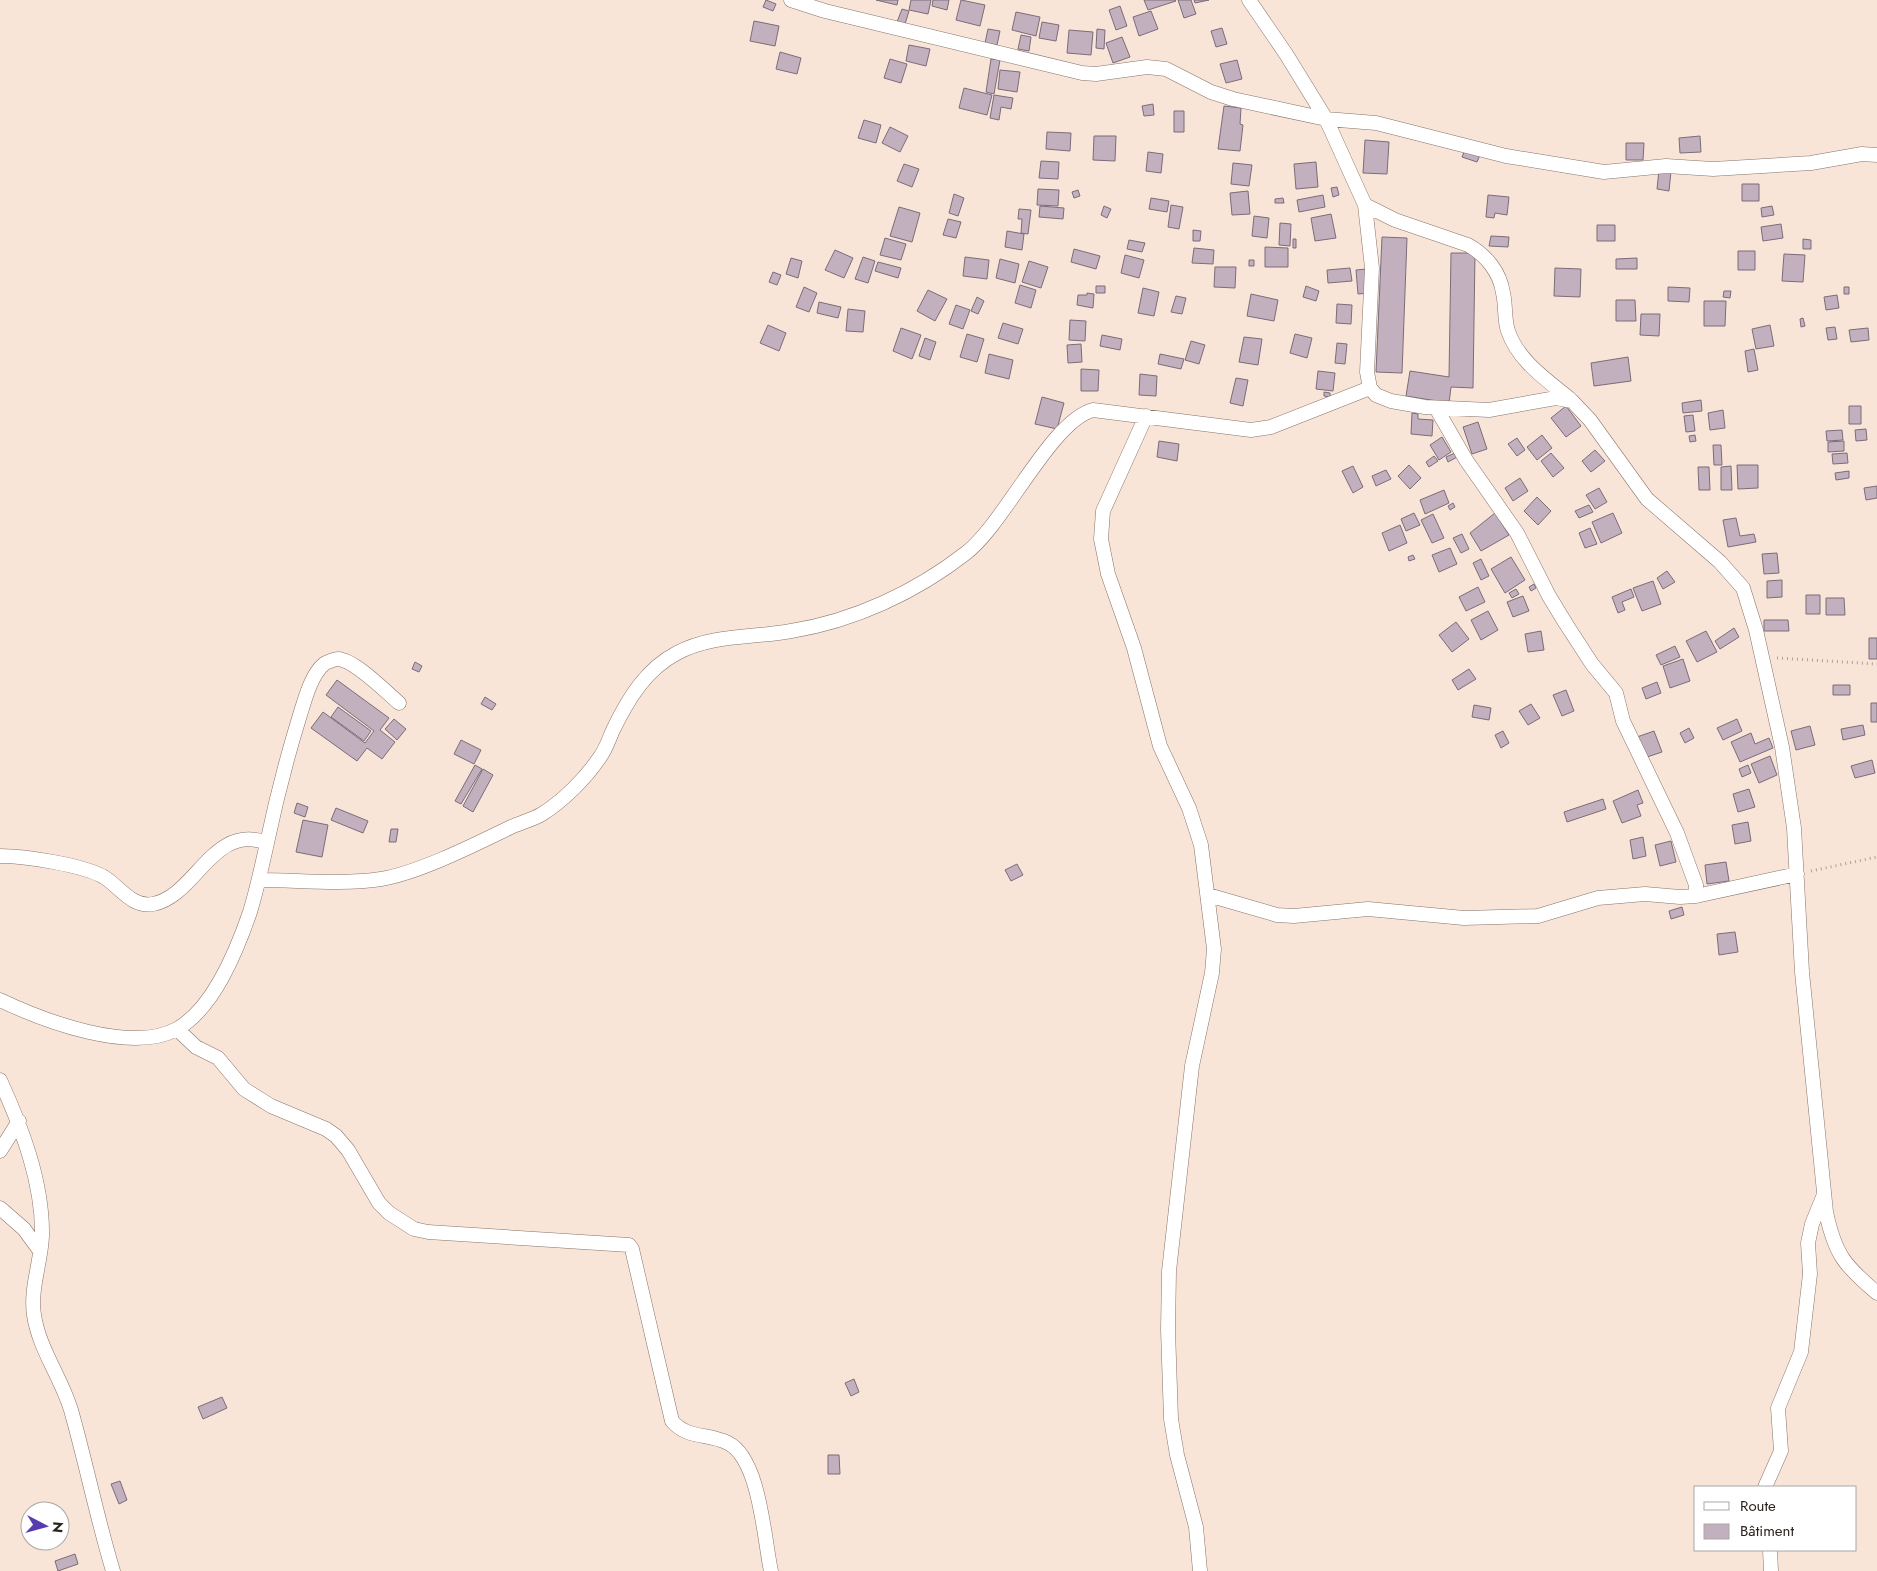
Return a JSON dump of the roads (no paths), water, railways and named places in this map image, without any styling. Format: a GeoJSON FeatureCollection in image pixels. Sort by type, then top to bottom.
{"type":"FeatureCollection","features":[{"type":"Feature","properties":{"kind":"street"},"geometry":{"type":"LineString","coordinates":[[791,0],[825,11],[1082,73],[1096,74],[1147,67],[1166,69],[1211,92],[1233,99],[1326,119],[1376,123],[1506,156],[1604,172],[1666,166],[1713,168],[1811,163],[1862,154],[1877,155]]}},
{"type":"Feature","properties":{"kind":"street"},"geometry":{"type":"LineString","coordinates":[[1249,0],[1286,54],[1326,119],[1365,205],[1372,268],[1367,372],[1370,388],[1376,395],[1391,401],[1436,408],[1489,410],[1556,398],[1572,401]]}},
{"type":"Feature","properties":{"kind":"street"},"geometry":{"type":"LineString","coordinates":[[1365,205],[1395,220],[1478,250],[1494,267],[1500,279],[1508,332],[1534,370],[1572,401],[1590,420],[1647,499],[1736,577],[1742,588],[1756,630],[1789,790],[1797,874],[1802,972],[1826,1212],[1834,1242],[1850,1270],[1877,1293]]}},
{"type":"Feature","properties":{"kind":"street"},"geometry":{"type":"LineString","coordinates":[[259,880],[350,881],[383,879],[456,852],[541,814],[587,774],[596,762],[628,702],[643,680],[660,664],[678,652],[702,643],[731,637],[764,636],[824,625],[892,598],[926,582],[969,551],[981,538],[1037,463],[1078,416],[1093,410],[1231,429],[1251,430],[1271,427],[1370,388]]}},
{"type":"Feature","properties":{"kind":"street"},"geometry":{"type":"LineString","coordinates":[[1436,408],[1466,460],[1517,532],[1549,596],[1566,624],[1592,664],[1616,694],[1623,721],[1677,832],[1696,885],[1696,896]]}},
{"type":"Feature","properties":{"kind":"street"},"geometry":{"type":"LineString","coordinates":[[1146,416],[1103,512],[1101,539],[1108,574],[1134,648],[1160,746],[1189,808],[1201,845],[1214,949],[1212,973],[1191,1076],[1169,1271],[1168,1330],[1171,1419],[1177,1455],[1196,1527],[1200,1571]]}},
{"type":"Feature","properties":{"kind":"street"},"geometry":{"type":"LineString","coordinates":[[0,1000],[31,1015],[106,1036],[152,1036],[177,1029],[197,1014],[217,987],[237,946],[259,880],[299,717],[316,676],[325,663],[338,659],[352,664],[399,703]]}},
{"type":"Feature","properties":{"kind":"street"},"geometry":{"type":"LineString","coordinates":[[0,856],[42,860],[97,874],[115,885],[133,901],[147,905],[155,904],[177,892],[215,853],[238,841],[255,839],[267,844]]}},
{"type":"Feature","properties":{"kind":"street"},"geometry":{"type":"LineString","coordinates":[[1208,895],[1277,915],[1294,916],[1368,909],[1464,918],[1538,916],[1598,898],[1645,894],[1680,897],[1696,896],[1797,874]]}},
{"type":"Feature","properties":{"kind":"street"},"geometry":{"type":"LineString","coordinates":[[177,1029],[196,1047],[218,1058],[244,1090],[271,1106],[326,1129],[336,1136],[348,1150],[378,1203],[389,1213],[414,1229],[428,1232],[629,1245],[632,1249],[672,1421],[685,1432],[722,1440],[738,1450],[755,1480],[771,1571]]}},
{"type":"Feature","properties":{"kind":"street"},"geometry":{"type":"LineString","coordinates":[[0,1080],[28,1146],[40,1210],[42,1238],[33,1313],[38,1335],[71,1409],[98,1521],[113,1571]]}},
{"type":"Feature","properties":{"kind":"street"},"geometry":{"type":"LineString","coordinates":[[0,1151],[19,1121]]}},
{"type":"Feature","properties":{"kind":"street"},"geometry":{"type":"LineString","coordinates":[[1765,1486],[1781,1451],[1778,1408],[1800,1352],[1810,1274],[1808,1243],[1812,1224],[1824,1194]]}},
{"type":"Feature","properties":{"kind":"street"},"geometry":{"type":"LineString","coordinates":[[0,1208],[24,1228],[40,1251]]}},
{"type":"Feature","properties":{"kind":"street"},"geometry":{"type":"LineString","coordinates":[[1770,1551],[1771,1571]]}}]}
